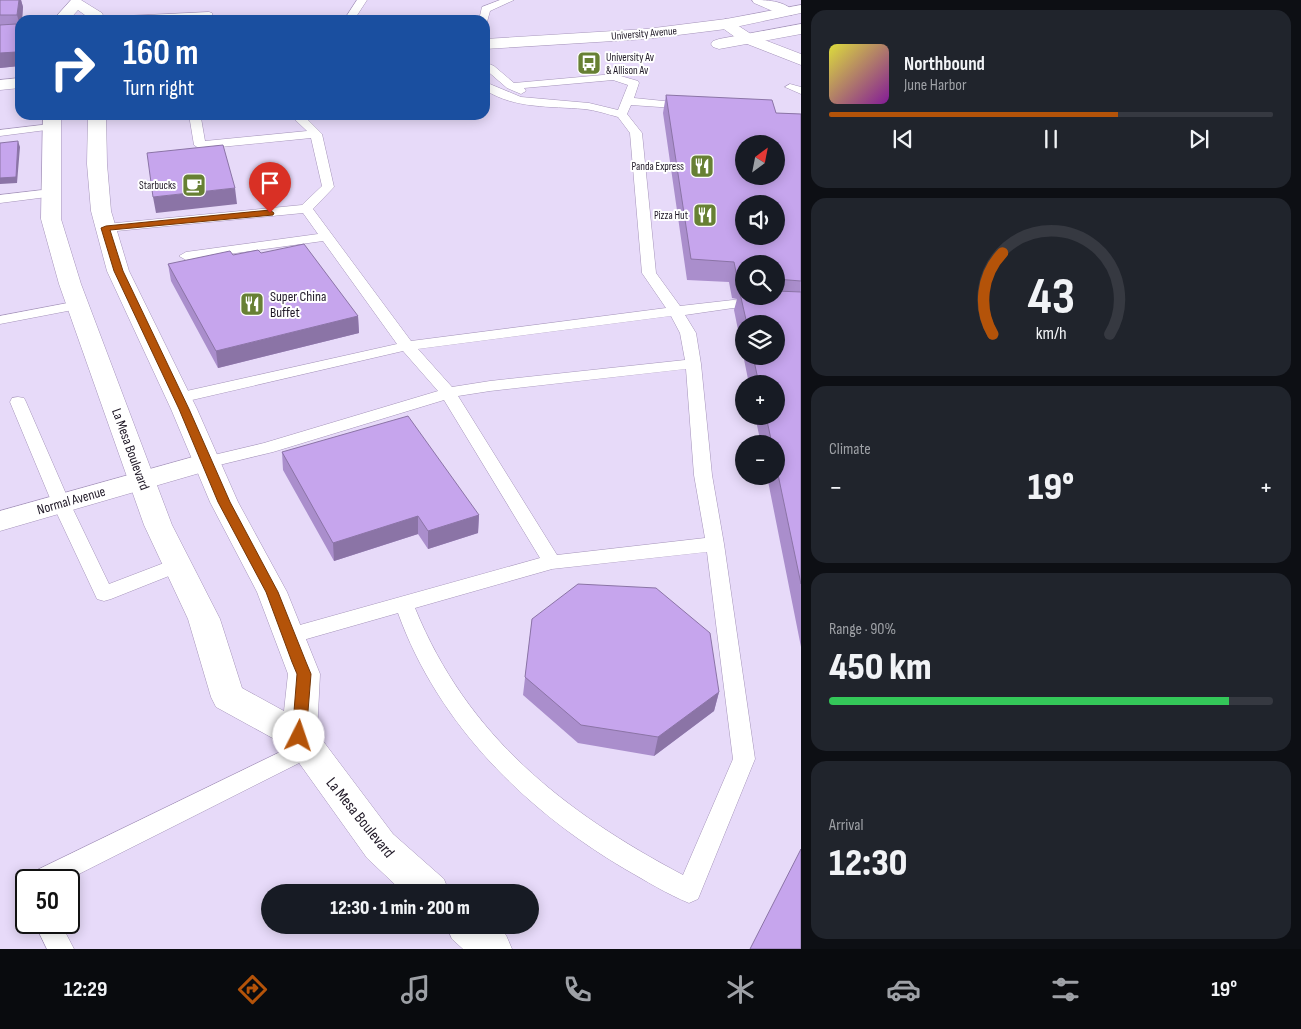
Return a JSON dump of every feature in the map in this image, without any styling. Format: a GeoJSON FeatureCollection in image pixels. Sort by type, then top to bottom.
{"type":"FeatureCollection","features":[{"type":"Feature","properties":{"kind":"main road"},"geometry":{"type":"LineString","coordinates":[[759,0],[794,11]]}},
{"type":"Feature","properties":{"kind":"main road"},"geometry":{"type":"LineString","coordinates":[[65,15],[76,1],[96,15]]}},
{"type":"Feature","properties":{"kind":"main road","name":"University Avenue"},"geometry":{"type":"LineString","coordinates":[[490,44],[646,34],[726,24],[794,11]]}},
{"type":"Feature","properties":{"kind":"main road"},"geometry":{"type":"LineString","coordinates":[[726,24],[748,39],[801,60]]}},
{"type":"Feature","properties":{"kind":"main road"},"geometry":{"type":"LineString","coordinates":[[708,45],[801,29]]}},
{"type":"Feature","properties":{"kind":"main road"},"geometry":{"type":"LineString","coordinates":[[490,62],[504,61]]}},
{"type":"Feature","properties":{"kind":"main road"},"geometry":{"type":"LineString","coordinates":[[0,85],[15,84]]}},
{"type":"Feature","properties":{"kind":"main road"},"geometry":{"type":"LineString","coordinates":[[97,120],[100,211],[118,271],[179,398],[224,502],[272,592],[304,674],[303,742]]}},
{"type":"Feature","properties":{"kind":"main road","name":"La Mesa Boulevard"},"geometry":{"type":"LineString","coordinates":[[51,121],[51,219],[70,284],[158,525],[204,620],[228,697],[303,742],[380,846],[421,884]]}},
{"type":"Feature","properties":{"kind":"main road","name":"Normal Avenue"},"geometry":{"type":"LineString","coordinates":[[0,521],[207,462]]}},
{"type":"Feature","properties":{"kind":"main road"},"geometry":{"type":"LineString","coordinates":[[476,934],[492,949]]}},
{"type":"Feature","properties":{"kind":"lane"},"geometry":{"type":"LineString","coordinates":[[352,15],[362,0]]}},
{"type":"Feature","properties":{"kind":"lane"},"geometry":{"type":"LineString","coordinates":[[484,15],[485,9],[509,0]]}},
{"type":"Feature","properties":{"kind":"lane"},"geometry":{"type":"LineString","coordinates":[[490,66],[496,70],[501,80],[554,105]]}},
{"type":"Feature","properties":{"kind":"lane"},"geometry":{"type":"LineString","coordinates":[[512,86],[614,77],[634,83],[622,114]]}},
{"type":"Feature","properties":{"kind":"lane"},"geometry":{"type":"LineString","coordinates":[[790,87],[801,91]]}},
{"type":"Feature","properties":{"kind":"lane"},"geometry":{"type":"LineString","coordinates":[[404,604],[421,645],[445,688],[477,731],[508,766],[588,832],[637,863],[689,891],[744,760],[715,544],[703,475],[693,364],[688,333],[649,273],[636,133],[622,114],[586,106],[524,103],[506,97],[490,88]]}},
{"type":"Feature","properties":{"kind":"lane"},"geometry":{"type":"LineString","coordinates":[[627,101],[704,108]]}},
{"type":"Feature","properties":{"kind":"lane"},"geometry":{"type":"LineString","coordinates":[[196,120],[200,145],[316,134]]}},
{"type":"Feature","properties":{"kind":"lane"},"geometry":{"type":"LineString","coordinates":[[106,228],[306,209],[328,188],[316,134],[301,120]]}},
{"type":"Feature","properties":{"kind":"lane"},"geometry":{"type":"LineString","coordinates":[[0,133],[51,121]]}},
{"type":"Feature","properties":{"kind":"lane"},"geometry":{"type":"LineString","coordinates":[[0,199],[51,193]]}},
{"type":"Feature","properties":{"kind":"lane"},"geometry":{"type":"LineString","coordinates":[[306,209],[407,346],[448,393],[552,562]]}},
{"type":"Feature","properties":{"kind":"lane"},"geometry":{"type":"LineString","coordinates":[[186,256],[326,237]]}},
{"type":"Feature","properties":{"kind":"lane"},"geometry":{"type":"LineString","coordinates":[[179,398],[407,346],[734,304],[801,308]]}},
{"type":"Feature","properties":{"kind":"lane"},"geometry":{"type":"LineString","coordinates":[[0,320],[78,305]]}},
{"type":"Feature","properties":{"kind":"lane"},"geometry":{"type":"LineString","coordinates":[[207,462],[267,448],[448,393],[490,386],[693,364]]}},
{"type":"Feature","properties":{"kind":"lane"},"geometry":{"type":"LineString","coordinates":[[18,402],[61,503],[104,594],[177,565]]}},
{"type":"Feature","properties":{"kind":"lane"},"geometry":{"type":"LineString","coordinates":[[289,636],[552,562],[715,544]]}},
{"type":"Feature","properties":{"kind":"lane"},"geometry":{"type":"LineString","coordinates":[[63,869],[303,742]]}},
{"type":"Feature","properties":{"kind":"lane"},"geometry":{"type":"LineString","coordinates":[[53,934],[61,949]]}},
{"type":"Feature","properties":{"kind":"building"},"geometry":{"type":"Polygon","coordinates":[[[0,0],[19,0],[17,15],[0,15],[0,0]]]}},
{"type":"Feature","properties":{"kind":"building"},"geometry":{"type":"Polygon","coordinates":[[[15,24],[15,52],[0,53],[0,25],[15,24]]]}},
{"type":"Feature","properties":{"kind":"building"},"geometry":{"type":"Polygon","coordinates":[[[666,95],[772,100],[776,113],[801,114],[801,281],[785,280],[785,255],[735,255],[735,267],[734,262],[691,259],[666,95]]]}},
{"type":"Feature","properties":{"kind":"building"},"geometry":{"type":"Polygon","coordinates":[[[18,141],[16,177],[0,178],[0,143],[18,141]]]}},
{"type":"Feature","properties":{"kind":"building"},"geometry":{"type":"Polygon","coordinates":[[[223,145],[235,188],[153,197],[147,153],[223,145]]]}},
{"type":"Feature","properties":{"kind":"building"},"geometry":{"type":"Polygon","coordinates":[[[304,244],[358,316],[216,351],[168,264],[230,251],[233,255],[258,250],[261,253],[304,244]]]}},
{"type":"Feature","properties":{"kind":"building"},"geometry":{"type":"Polygon","coordinates":[[[785,291],[801,292],[801,584],[780,485],[785,485],[785,435],[770,435],[768,425],[785,425],[785,375],[757,375],[755,365],[785,365],[785,315],[745,315],[743,305],[785,305],[785,291]]]}},
{"type":"Feature","properties":{"kind":"building"},"geometry":{"type":"Polygon","coordinates":[[[408,416],[479,515],[428,531],[418,516],[333,543],[282,452],[408,416]]]}},
{"type":"Feature","properties":{"kind":"building"},"geometry":{"type":"Polygon","coordinates":[[[578,584],[656,588],[710,633],[719,692],[658,737],[581,725],[525,677],[532,619],[578,584]]]}},
{"type":"Feature","properties":{"kind":"building"},"geometry":{"type":"Polygon","coordinates":[[[801,849],[801,949],[750,949],[801,849]]]}},
{"type":"Feature","properties":{"kind":"place","name":"University Av & Allison Av"},"geometry":{"type":"Point","coordinates":[589,63]}},
{"type":"Feature","properties":{"kind":"place","name":"Panda Express"},"geometry":{"type":"Point","coordinates":[702,166]}},
{"type":"Feature","properties":{"kind":"place","name":"Starbucks"},"geometry":{"type":"Point","coordinates":[194,185]}},
{"type":"Feature","properties":{"kind":"place","name":"Pizza Hut"},"geometry":{"type":"Point","coordinates":[705,215]}},
{"type":"Feature","properties":{"kind":"place","name":"Super China Buffet"},"geometry":{"type":"Point","coordinates":[252,304]}},
{"type":"Feature","properties":{"kind":"route"},"geometry":{"type":"LineString","coordinates":[[270,213],[106,228],[118,271],[184,409],[224,502],[272,592],[304,674],[299,736]]}}]}
